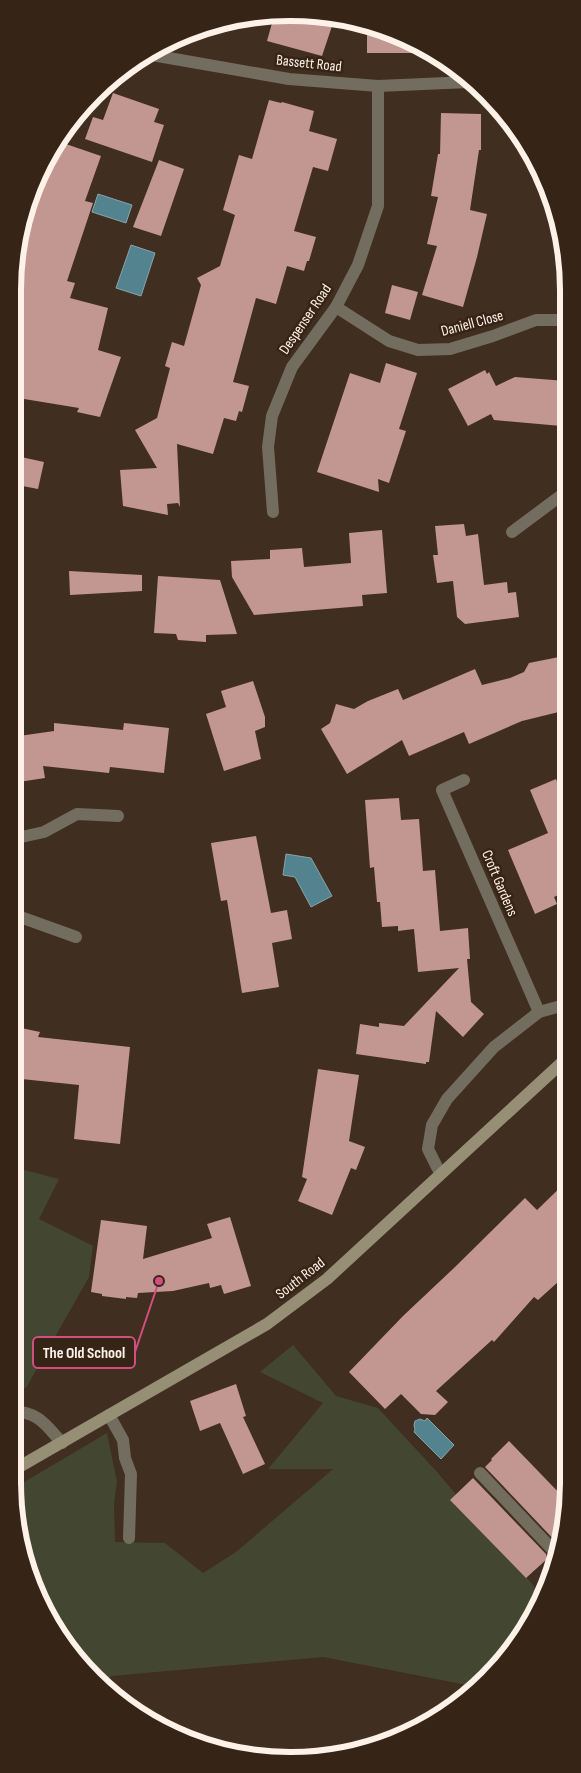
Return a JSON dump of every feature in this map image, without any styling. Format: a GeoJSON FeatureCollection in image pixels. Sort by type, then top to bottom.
{"type":"FeatureCollection","features":[{"type":"Feature","properties":{"kind":"main road","name":"South Road"},"geometry":{"type":"LineString","coordinates":[[21,1466],[267,1324],[327,1279],[560,1064]]}},
{"type":"Feature","properties":{"kind":"street","name":"Bassett Road"},"geometry":{"type":"LineString","coordinates":[[158,56],[289,79],[378,86],[461,82]]}},
{"type":"Feature","properties":{"kind":"street","name":"Despenser Road"},"geometry":{"type":"LineString","coordinates":[[273,512],[268,447],[272,416],[292,367],[336,308],[358,265],[378,206],[378,86]]}},
{"type":"Feature","properties":{"kind":"street","name":"Daniell Close"},"geometry":{"type":"LineString","coordinates":[[336,308],[389,341],[418,350],[450,349],[494,336],[536,320],[560,320]]}},
{"type":"Feature","properties":{"kind":"street"},"geometry":{"type":"LineString","coordinates":[[512,532],[560,496]]}},
{"type":"Feature","properties":{"kind":"street","name":"Croft Gardens"},"geometry":{"type":"LineString","coordinates":[[464,780],[442,790],[539,1012]]}},
{"type":"Feature","properties":{"kind":"street"},"geometry":{"type":"LineString","coordinates":[[21,837],[44,832],[77,814],[118,816]]}},
{"type":"Feature","properties":{"kind":"street"},"geometry":{"type":"LineString","coordinates":[[21,917],[76,937]]}},
{"type":"Feature","properties":{"kind":"street"},"geometry":{"type":"LineString","coordinates":[[440,1173],[428,1149],[432,1125],[447,1099],[494,1048],[539,1012],[560,1006]]}},
{"type":"Feature","properties":{"kind":"street"},"geometry":{"type":"LineString","coordinates":[[21,1411],[25,1411],[40,1419],[62,1443]]}},
{"type":"Feature","properties":{"kind":"street"},"geometry":{"type":"LineString","coordinates":[[109,1415],[123,1440],[131,1474],[129,1538]]}},
{"type":"Feature","properties":{"kind":"street"},"geometry":{"type":"LineString","coordinates":[[480,1472],[552,1548]]}},
{"type":"Feature","properties":{"kind":"green space"},"geometry":{"type":"Polygon","coordinates":[[[21,1169],[59,1179],[39,1219],[93,1246],[89,1277],[26,1388],[21,1388],[21,1169]]]}},
{"type":"Feature","properties":{"kind":"green space"},"geometry":{"type":"Polygon","coordinates":[[[293,1345],[336,1396],[378,1408],[437,1472],[533,1585],[536,1592],[524,1617],[493,1660],[468,1685],[323,1657],[112,1676],[107,1679],[88,1660],[57,1617],[42,1586],[30,1552],[26,1535],[21,1484],[107,1433],[117,1482],[114,1503],[115,1542],[165,1543],[203,1573],[236,1552],[333,1469],[268,1469],[323,1403],[260,1372],[293,1345]]]}},
{"type":"Feature","properties":{"kind":"water"},"geometry":{"type":"Polygon","coordinates":[[[98,194],[132,205],[126,223],[92,212],[98,194]]]}},
{"type":"Feature","properties":{"kind":"water"},"geometry":{"type":"Polygon","coordinates":[[[131,245],[155,253],[141,296],[116,288],[131,245]]]}},
{"type":"Feature","properties":{"kind":"water"},"geometry":{"type":"Polygon","coordinates":[[[286,854],[311,858],[332,896],[311,907],[295,877],[283,875],[286,854]]]}},
{"type":"Feature","properties":{"kind":"water"},"geometry":{"type":"Polygon","coordinates":[[[427,1418],[454,1445],[441,1459],[414,1432],[415,1421],[420,1419],[425,1421],[427,1418]]]}},
{"type":"Feature","properties":{"kind":"building"},"geometry":{"type":"Polygon","coordinates":[[[290,21],[332,25],[322,56],[267,41],[272,22],[290,21]]]}},
{"type":"Feature","properties":{"kind":"building"},"geometry":{"type":"Polygon","coordinates":[[[367,32],[418,53],[367,53],[367,32]]]}},
{"type":"Feature","properties":{"kind":"building"},"geometry":{"type":"Polygon","coordinates":[[[113,93],[159,109],[154,122],[164,125],[152,162],[85,139],[93,117],[103,120],[113,93]]]}},
{"type":"Feature","properties":{"kind":"building"},"geometry":{"type":"Polygon","coordinates":[[[269,100],[314,111],[309,131],[337,139],[328,171],[313,167],[294,231],[316,237],[309,261],[307,261],[304,271],[287,266],[276,304],[256,298],[233,382],[249,386],[242,412],[239,411],[236,421],[224,418],[213,454],[177,444],[180,507],[178,503],[167,504],[168,515],[123,506],[120,470],[157,468],[135,430],[157,418],[170,368],[165,366],[172,342],[184,346],[201,285],[197,278],[220,266],[235,215],[223,210],[239,155],[252,159],[269,100]]]}},
{"type":"Feature","properties":{"kind":"building"},"geometry":{"type":"Polygon","coordinates":[[[441,113],[481,114],[481,150],[479,150],[470,210],[487,214],[463,307],[422,295],[437,246],[427,244],[438,197],[431,196],[438,154],[440,154],[441,113]]]}},
{"type":"Feature","properties":{"kind":"building"},"geometry":{"type":"Polygon","coordinates":[[[65,144],[101,156],[85,201],[93,203],[67,281],[75,283],[70,298],[108,308],[98,350],[121,357],[100,417],[77,412],[79,408],[21,398],[21,290],[26,238],[42,187],[65,144]]]}},
{"type":"Feature","properties":{"kind":"building"},"geometry":{"type":"Polygon","coordinates":[[[159,160],[184,169],[161,236],[133,227],[159,160]]]}},
{"type":"Feature","properties":{"kind":"building"},"geometry":{"type":"Polygon","coordinates":[[[392,285],[418,292],[410,320],[385,313],[392,285]]]}},
{"type":"Feature","properties":{"kind":"building"},"geometry":{"type":"Polygon","coordinates":[[[386,363],[417,373],[399,429],[406,431],[389,483],[378,479],[379,492],[317,472],[350,373],[380,383],[386,363]]]}},
{"type":"Feature","properties":{"kind":"building"},"geometry":{"type":"Polygon","coordinates":[[[485,370],[487,374],[489,372],[496,386],[515,377],[560,381],[560,426],[494,420],[491,414],[468,426],[448,389],[485,370]]]}},
{"type":"Feature","properties":{"kind":"building"},"geometry":{"type":"Polygon","coordinates":[[[21,457],[44,462],[38,489],[21,486],[21,457]]]}},
{"type":"Feature","properties":{"kind":"building"},"geometry":{"type":"Polygon","coordinates":[[[464,524],[466,536],[478,534],[484,585],[507,582],[508,593],[516,592],[519,617],[465,624],[457,617],[453,581],[437,583],[433,555],[438,555],[435,526],[464,524]]]}},
{"type":"Feature","properties":{"kind":"building"},"geometry":{"type":"Polygon","coordinates":[[[382,530],[387,593],[362,595],[363,606],[254,615],[232,577],[231,561],[270,559],[270,550],[302,548],[304,567],[351,563],[349,533],[382,530]]]}},
{"type":"Feature","properties":{"kind":"building"},"geometry":{"type":"Polygon","coordinates":[[[69,571],[142,575],[142,591],[70,595],[69,571]]]}},
{"type":"Feature","properties":{"kind":"building"},"geometry":{"type":"Polygon","coordinates":[[[158,576],[220,580],[237,634],[206,635],[206,642],[178,640],[176,634],[154,633],[158,576]]]}},
{"type":"Feature","properties":{"kind":"building"},"geometry":{"type":"Polygon","coordinates":[[[559,657],[560,712],[522,721],[469,744],[464,732],[409,756],[402,740],[347,774],[321,729],[330,723],[336,704],[354,709],[398,689],[403,700],[475,669],[482,685],[510,678],[524,672],[529,663],[559,657]]]}},
{"type":"Feature","properties":{"kind":"building"},"geometry":{"type":"Polygon","coordinates":[[[253,681],[265,717],[265,727],[255,731],[261,759],[224,771],[206,714],[226,707],[221,691],[253,681]]]}},
{"type":"Feature","properties":{"kind":"building"},"geometry":{"type":"Polygon","coordinates":[[[54,723],[123,730],[124,723],[169,728],[164,773],[110,767],[109,773],[43,766],[45,778],[21,782],[21,736],[54,731],[54,723]]]}},
{"type":"Feature","properties":{"kind":"building"},"geometry":{"type":"Polygon","coordinates":[[[556,779],[560,789],[560,894],[554,897],[557,904],[535,914],[508,850],[548,833],[530,790],[556,779]]]}},
{"type":"Feature","properties":{"kind":"building"},"geometry":{"type":"Polygon","coordinates":[[[399,798],[401,820],[419,819],[423,871],[435,870],[440,931],[468,928],[470,959],[467,959],[471,1002],[484,1014],[463,1037],[436,1011],[429,1062],[426,1062],[426,1064],[356,1054],[360,1024],[379,1027],[379,1023],[404,1026],[459,968],[418,972],[414,929],[398,931],[398,926],[382,927],[380,902],[377,902],[374,867],[370,868],[365,800],[399,798]]]}},
{"type":"Feature","properties":{"kind":"building"},"geometry":{"type":"Polygon","coordinates":[[[256,836],[271,913],[287,910],[292,939],[272,943],[279,987],[242,993],[227,900],[221,901],[211,843],[256,836]]]}},
{"type":"Feature","properties":{"kind":"building"},"geometry":{"type":"Polygon","coordinates":[[[21,1028],[40,1032],[38,1037],[130,1047],[120,1144],[74,1139],[79,1085],[21,1079],[21,1028]]]}},
{"type":"Feature","properties":{"kind":"building"},"geometry":{"type":"Polygon","coordinates":[[[318,1069],[359,1075],[349,1141],[365,1147],[356,1170],[351,1168],[332,1215],[298,1201],[307,1179],[302,1177],[318,1069]]]}},
{"type":"Feature","properties":{"kind":"building"},"geometry":{"type":"Polygon","coordinates":[[[560,1188],[560,1280],[538,1300],[534,1297],[494,1342],[492,1340],[436,1391],[448,1402],[435,1415],[421,1414],[401,1394],[385,1409],[349,1372],[403,1316],[525,1198],[537,1210],[560,1188]]]}},
{"type":"Feature","properties":{"kind":"building"},"geometry":{"type":"Polygon","coordinates":[[[230,1217],[251,1286],[224,1294],[221,1285],[210,1288],[209,1283],[173,1291],[138,1293],[137,1298],[126,1297],[126,1299],[102,1296],[102,1294],[91,1292],[101,1220],[147,1226],[143,1259],[212,1238],[207,1224],[230,1217]]]}},
{"type":"Feature","properties":{"kind":"building"},"geometry":{"type":"Polygon","coordinates":[[[236,1384],[246,1416],[243,1417],[265,1464],[243,1474],[220,1423],[200,1431],[190,1401],[236,1384]]]}},
{"type":"Feature","properties":{"kind":"building"},"geometry":{"type":"Polygon","coordinates":[[[509,1441],[559,1493],[554,1540],[485,1467],[509,1441]]]}},
{"type":"Feature","properties":{"kind":"building"},"geometry":{"type":"Polygon","coordinates":[[[473,1478],[546,1554],[547,1559],[526,1578],[450,1500],[473,1478]]]}},
{"type":"Feature","properties":{"kind":"place","name":"The Old School"},"geometry":{"type":"Point","coordinates":[159,1281]}}]}
